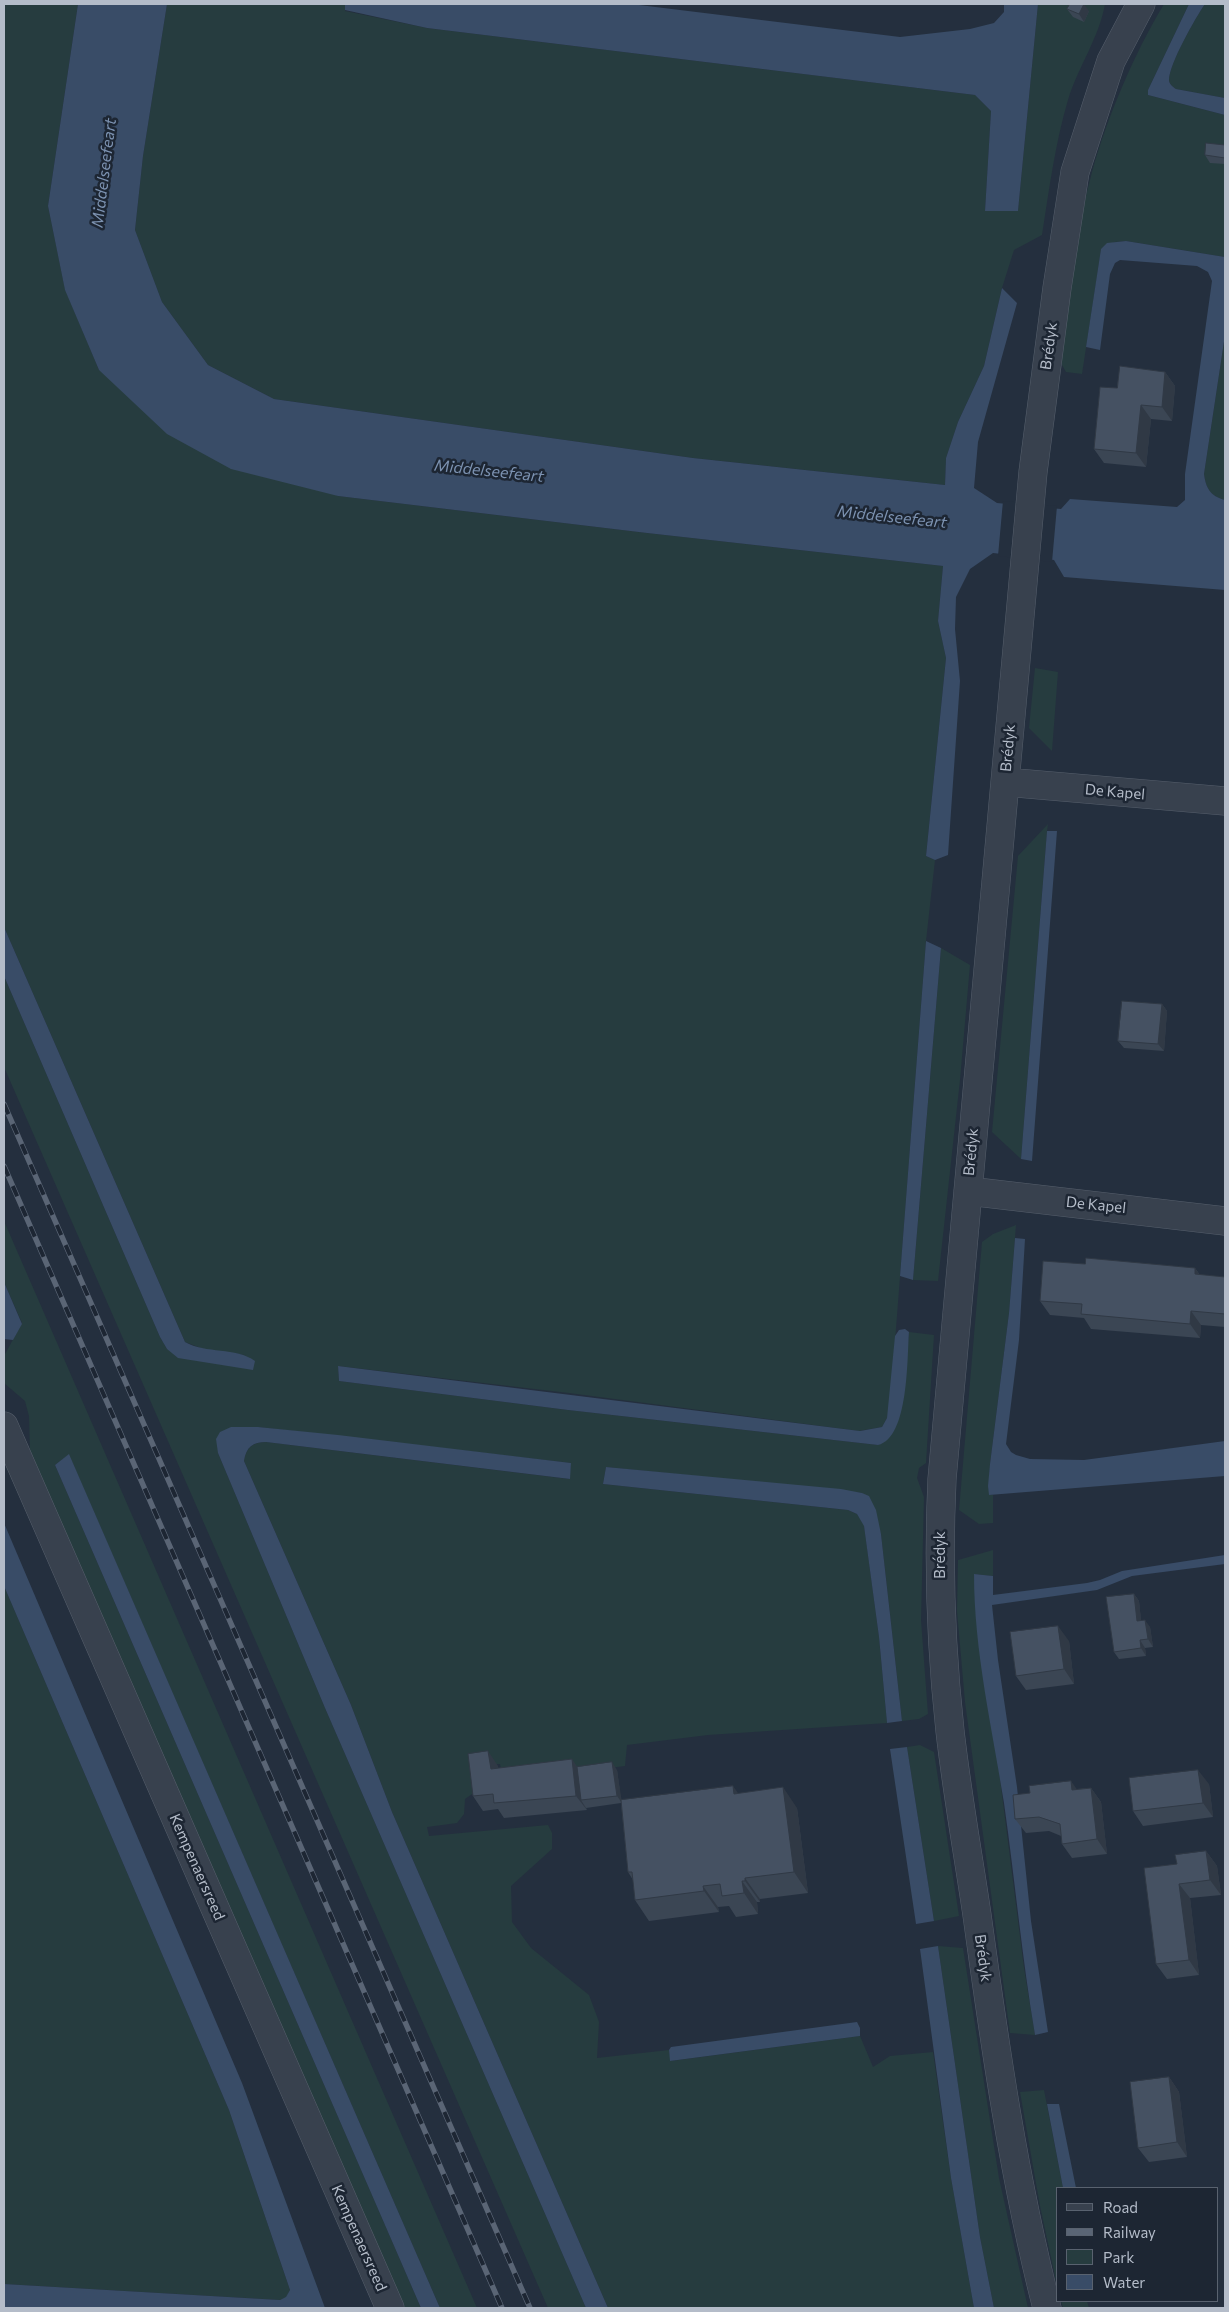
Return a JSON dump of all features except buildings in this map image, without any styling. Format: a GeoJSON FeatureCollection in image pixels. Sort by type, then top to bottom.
{"type":"FeatureCollection","features":[{"type":"Feature","properties":{"kind":"street","name":"Brédyk"},"geometry":{"type":"LineString","coordinates":[[1047,2308],[1026,2220],[994,2034],[950,1731],[941,1612],[939,1538],[942,1479],[1033,472],[1057,288],[1075,172],[1111,61],[1141,4]]}},
{"type":"Feature","properties":{"kind":"street","name":"De Kapel"},"geometry":{"type":"LineString","coordinates":[[1005,782],[1225,802]]}},
{"type":"Feature","properties":{"kind":"street","name":"De Kapel"},"geometry":{"type":"LineString","coordinates":[[968,1191],[1225,1221]]}},
{"type":"Feature","properties":{"kind":"street","name":"Kempenaersreed"},"geometry":{"type":"LineString","coordinates":[[4,1426],[390,2308]]}},
{"type":"Feature","properties":{"kind":"green space"},"geometry":{"type":"Polygon","coordinates":[[[4,4],[78,4],[48,206],[65,289],[99,370],[338,496],[943,566],[938,621],[946,658],[926,856],[935,860],[926,941],[890,1406],[882,1427],[859,1431],[569,1393],[338,1366],[339,1381],[568,1410],[878,1445],[903,1399],[909,1332],[934,1335],[926,1463],[919,1468],[917,1478],[924,1497],[921,1620],[928,1714],[919,1719],[902,1721],[881,1534],[862,1493],[606,1467],[603,1484],[848,1510],[857,1514],[864,1525],[879,1637],[887,1723],[708,1735],[627,1745],[625,1766],[503,1781],[500,1764],[472,1766],[475,1792],[465,1799],[464,1814],[457,1823],[427,1827],[429,1836],[548,1825],[552,1833],[552,1849],[511,1886],[512,1922],[531,1948],[589,1995],[599,2022],[597,2058],[669,2050],[671,2061],[860,2036],[873,2067],[890,2056],[933,2052],[951,2178],[974,2308],[608,2308],[392,1812],[351,1705],[244,1461],[250,1447],[257,1443],[266,1442],[569,1479],[571,1463],[258,1427],[218,1453],[325,1708],[586,2308],[548,2308],[4,1067],[4,976],[160,1337],[167,1349],[247,1355],[206,1350],[185,1342],[4,927],[4,4]]]}},
{"type":"Feature","properties":{"kind":"green space"},"geometry":{"type":"Polygon","coordinates":[[[167,4],[345,4],[345,11],[427,28],[975,95],[991,111],[985,211],[1018,211],[1038,4],[1105,4],[1098,29],[1072,88],[1063,117],[1042,235],[1014,250],[1002,288],[984,366],[958,422],[946,458],[945,485],[693,458],[274,399],[208,365],[162,302],[135,230],[143,156],[167,4]]]}},
{"type":"Feature","properties":{"kind":"green space"},"geometry":{"type":"Polygon","coordinates":[[[1164,4],[1189,4],[1148,90],[1148,95],[1225,115],[1225,257],[1126,241],[1115,242],[1101,250],[1082,374],[1066,372],[1062,365],[1061,352],[1086,194],[1098,150],[1123,85],[1142,43],[1164,4]]]}},
{"type":"Feature","properties":{"kind":"green space"},"geometry":{"type":"Polygon","coordinates":[[[1205,4],[1225,4],[1225,98],[1176,89],[1169,81],[1173,63],[1178,52],[1205,4]]]}},
{"type":"Feature","properties":{"kind":"green space"},"geometry":{"type":"Polygon","coordinates":[[[1225,335],[1225,500],[1212,494],[1204,474],[1225,335]]]}},
{"type":"Feature","properties":{"kind":"green space"},"geometry":{"type":"Polygon","coordinates":[[[1035,668],[1058,672],[1052,751],[1029,728],[1035,668]]]}},
{"type":"Feature","properties":{"kind":"green space"},"geometry":{"type":"Polygon","coordinates":[[[1048,824],[1021,1159],[992,1132],[1018,856],[1048,824]]]}},
{"type":"Feature","properties":{"kind":"green space"},"geometry":{"type":"Polygon","coordinates":[[[941,948],[970,965],[960,1080],[938,1281],[913,1280],[941,948]]]}},
{"type":"Feature","properties":{"kind":"green space"},"geometry":{"type":"Polygon","coordinates":[[[4,1221],[477,2308],[440,2308],[69,1455],[55,1465],[421,2308],[400,2308],[30,1451],[29,1416],[25,1401],[4,1383],[4,1356],[22,1323],[4,1282],[4,1221]]]}},
{"type":"Feature","properties":{"kind":"green space"},"geometry":{"type":"Polygon","coordinates":[[[1016,1225],[1009,1313],[990,1464],[989,1495],[993,1495],[993,1523],[979,1524],[959,1510],[982,1242],[993,1234],[1016,1225]]]}},
{"type":"Feature","properties":{"kind":"green space"},"geometry":{"type":"Polygon","coordinates":[[[993,1550],[993,1576],[974,1574],[1024,1968],[1035,2035],[1010,2033],[965,1702],[957,1611],[958,1560],[993,1550]]]}},
{"type":"Feature","properties":{"kind":"green space"},"geometry":{"type":"Polygon","coordinates":[[[4,1586],[229,2110],[290,2290],[286,2298],[280,2300],[4,2284],[4,1586]]]}},
{"type":"Feature","properties":{"kind":"green space"},"geometry":{"type":"Polygon","coordinates":[[[920,1745],[934,1752],[959,1916],[934,1921],[907,1747],[920,1745]]]}},
{"type":"Feature","properties":{"kind":"green space"},"geometry":{"type":"Polygon","coordinates":[[[938,1946],[963,1948],[999,2178],[1028,2308],[994,2308],[980,2237],[938,1946]]]}},
{"type":"Feature","properties":{"kind":"green space"},"geometry":{"type":"Polygon","coordinates":[[[1044,2090],[1063,2187],[1056,2187],[1056,2281],[1040,2206],[1020,2092],[1044,2090]]]}},
{"type":"Feature","properties":{"kind":"green space"},"geometry":{"type":"Polygon","coordinates":[[[1061,2302],[1087,2302],[1089,2308],[1063,2308],[1061,2302]]]}},
{"type":"Feature","properties":{"kind":"water","name":"Middelseefeart"},"geometry":{"type":"Polygon","coordinates":[[[78,4],[167,4],[143,156],[135,230],[162,302],[208,365],[274,399],[693,458],[945,485],[946,458],[958,422],[984,366],[1002,288],[1017,303],[978,442],[974,488],[997,503],[1061,509],[1070,499],[1177,507],[1185,500],[1185,474],[1212,281],[1208,272],[1197,266],[1120,260],[1115,263],[1110,274],[1100,350],[1086,347],[1101,249],[1107,243],[1126,241],[1225,257],[1225,335],[1204,474],[1212,494],[1225,500],[1225,590],[1064,577],[1054,560],[993,553],[970,569],[956,597],[955,629],[960,681],[948,855],[935,860],[926,856],[946,658],[938,621],[943,566],[338,496],[231,469],[167,434],[99,370],[65,290],[48,206],[78,4]]]}},
{"type":"Feature","properties":{"kind":"water"},"geometry":{"type":"Polygon","coordinates":[[[345,4],[631,4],[900,37],[970,29],[994,23],[1004,12],[1004,4],[1038,4],[1018,211],[985,211],[991,111],[975,95],[427,28],[345,10],[345,4]]]}},
{"type":"Feature","properties":{"kind":"water"},"geometry":{"type":"Polygon","coordinates":[[[1189,4],[1205,4],[1178,52],[1173,63],[1169,81],[1176,89],[1225,98],[1225,115],[1148,95],[1148,90],[1189,4]]]}},
{"type":"Feature","properties":{"kind":"water"},"geometry":{"type":"Polygon","coordinates":[[[1047,831],[1057,831],[1032,1161],[1021,1159],[1047,831]]]}},
{"type":"Feature","properties":{"kind":"water"},"geometry":{"type":"Polygon","coordinates":[[[4,927],[185,1342],[193,1346],[230,1352],[247,1357],[255,1361],[253,1370],[178,1358],[167,1349],[160,1337],[4,976],[4,927]]]}},
{"type":"Feature","properties":{"kind":"water"},"geometry":{"type":"Polygon","coordinates":[[[926,941],[941,948],[913,1280],[900,1276],[926,941]]]}},
{"type":"Feature","properties":{"kind":"water"},"geometry":{"type":"Polygon","coordinates":[[[1015,1238],[1025,1239],[1019,1340],[1006,1444],[1011,1452],[1030,1459],[1084,1460],[1225,1441],[1225,1476],[989,1495],[990,1464],[1009,1313],[1015,1238]]]}},
{"type":"Feature","properties":{"kind":"water"},"geometry":{"type":"Polygon","coordinates":[[[4,1282],[22,1324],[13,1340],[4,1339],[4,1282]]]}},
{"type":"Feature","properties":{"kind":"water"},"geometry":{"type":"Polygon","coordinates":[[[905,1329],[909,1332],[908,1360],[901,1413],[896,1428],[888,1439],[878,1445],[568,1410],[339,1381],[338,1366],[860,1431],[882,1427],[887,1418],[895,1336],[899,1330],[905,1329]]]}},
{"type":"Feature","properties":{"kind":"water"},"geometry":{"type":"Polygon","coordinates":[[[231,1427],[258,1427],[338,1435],[571,1463],[570,1479],[266,1442],[251,1446],[246,1452],[244,1461],[351,1705],[392,1812],[608,2308],[586,2308],[325,1708],[218,1453],[216,1439],[220,1432],[231,1427]]]}},
{"type":"Feature","properties":{"kind":"water"},"geometry":{"type":"Polygon","coordinates":[[[69,1454],[440,2308],[421,2308],[55,1465],[69,1454]]]}},
{"type":"Feature","properties":{"kind":"water"},"geometry":{"type":"Polygon","coordinates":[[[606,1467],[841,1489],[869,1496],[876,1510],[881,1534],[902,1721],[887,1723],[879,1637],[864,1526],[857,1514],[848,1510],[603,1484],[606,1467]]]}},
{"type":"Feature","properties":{"kind":"water"},"geometry":{"type":"Polygon","coordinates":[[[4,1523],[242,2083],[325,2308],[4,2308],[4,2284],[280,2300],[286,2297],[290,2290],[229,2110],[4,1586],[4,1523]]]}},
{"type":"Feature","properties":{"kind":"water"},"geometry":{"type":"Polygon","coordinates":[[[1225,1555],[1225,1564],[1132,1576],[1097,1590],[992,1605],[998,1660],[1017,1787],[1031,1921],[1048,2032],[1035,2035],[1004,1803],[980,1660],[974,1574],[993,1576],[993,1595],[1087,1583],[1122,1571],[1225,1555]]]}},
{"type":"Feature","properties":{"kind":"water"},"geometry":{"type":"Polygon","coordinates":[[[907,1747],[934,1921],[916,1924],[890,1749],[907,1747]]]}},
{"type":"Feature","properties":{"kind":"water"},"geometry":{"type":"Polygon","coordinates":[[[938,1946],[980,2237],[994,2308],[974,2308],[951,2178],[920,1949],[938,1946]]]}},
{"type":"Feature","properties":{"kind":"water"},"geometry":{"type":"Polygon","coordinates":[[[857,2022],[860,2028],[860,2036],[670,2061],[669,2050],[671,2047],[857,2022]]]}},
{"type":"Feature","properties":{"kind":"water"},"geometry":{"type":"Polygon","coordinates":[[[1047,2104],[1059,2104],[1076,2187],[1063,2187],[1047,2104]]]}},
{"type":"Feature","properties":{"kind":"pier"},"geometry":{"type":"Polygon","coordinates":[[[1003,501],[1057,506],[1052,562],[998,556],[1003,501]]]}},
{"type":"Feature","properties":{"kind":"railway"},"geometry":{"type":"LineString","coordinates":[[4,1104],[530,2308]]}},
{"type":"Feature","properties":{"kind":"railway"},"geometry":{"type":"LineString","coordinates":[[4,1166],[502,2308]]}}]}
